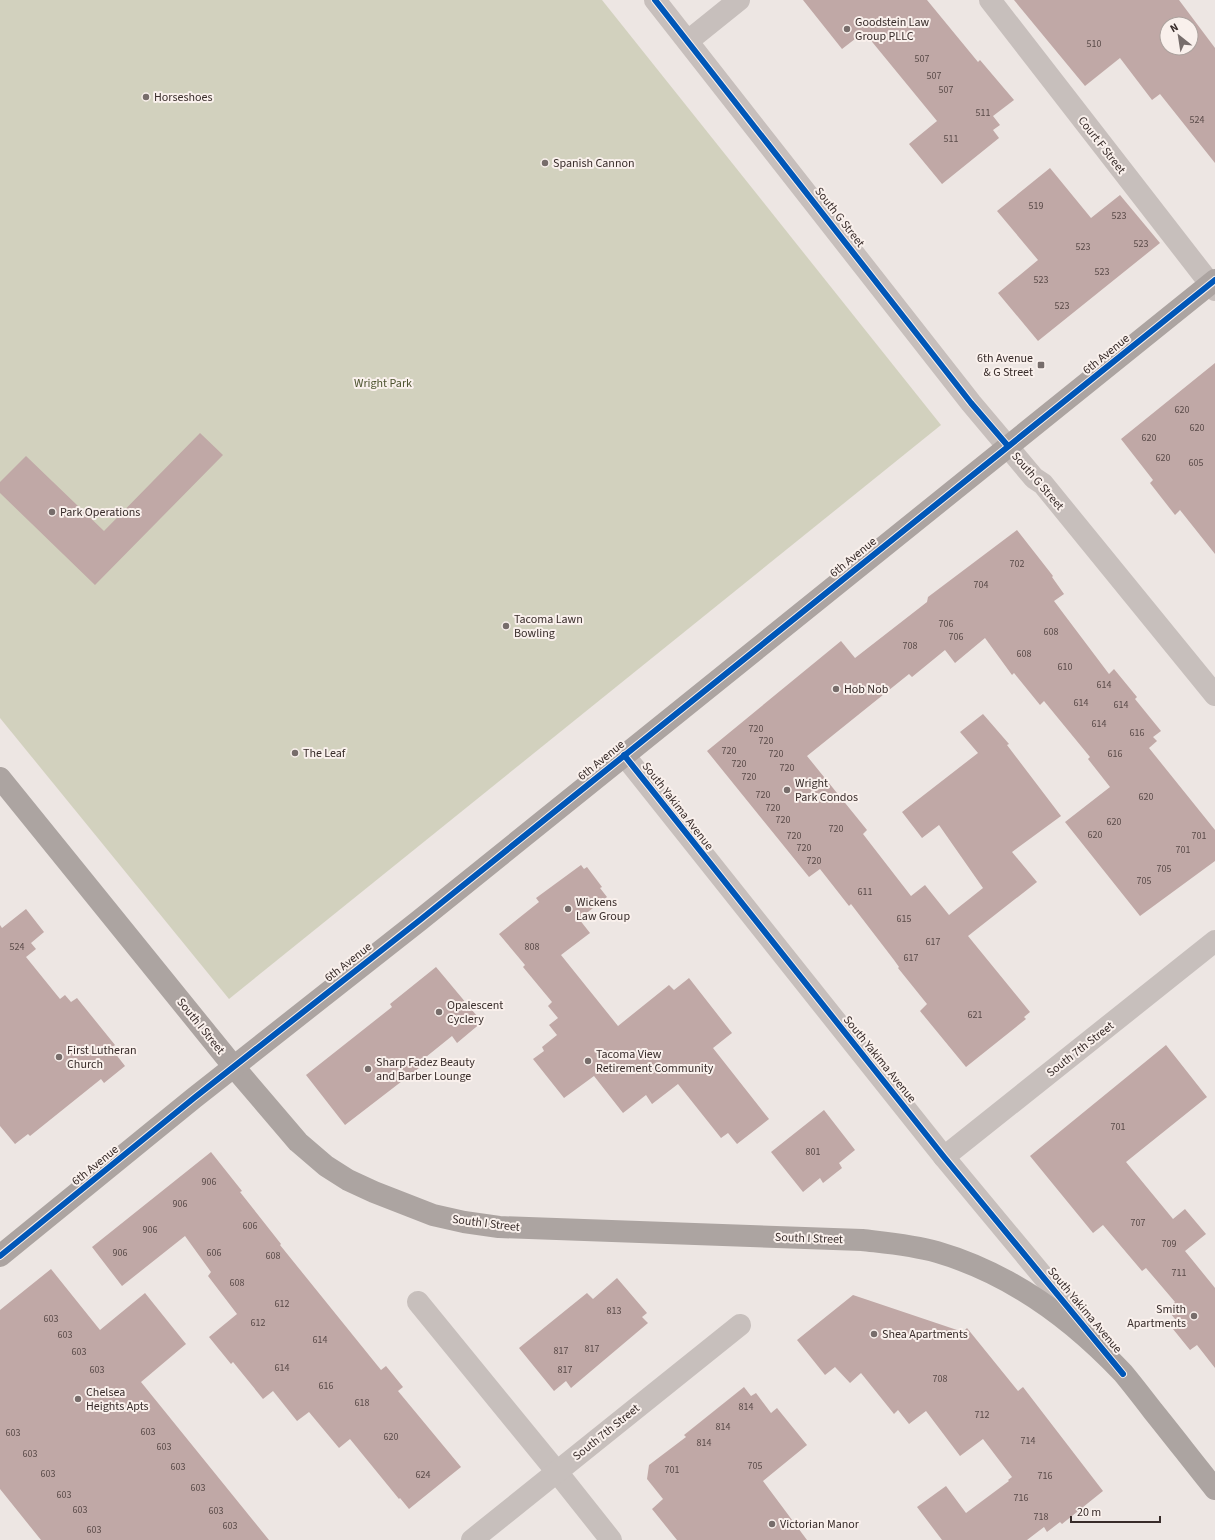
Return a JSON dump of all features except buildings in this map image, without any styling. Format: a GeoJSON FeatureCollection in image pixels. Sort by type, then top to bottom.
{"type":"FeatureCollection","features":[{"type":"Feature","properties":{"kind":"main road","name":"6th Avenue"},"geometry":{"type":"LineString","coordinates":[[0,1256],[194,1098],[1008,446],[1213,285]]}},
{"type":"Feature","properties":{"kind":"main road","name":"South I Street"},"geometry":{"type":"LineString","coordinates":[[0,778],[234,1067],[298,1142],[326,1166],[348,1180],[433,1215],[464,1222],[499,1227],[862,1240],[902,1244],[937,1252],[971,1264],[1006,1281],[1040,1302],[1093,1344],[1123,1374]]}},
{"type":"Feature","properties":{"kind":"main road","name":"South Yakima Avenue"},"geometry":{"type":"LineString","coordinates":[[1123,1374],[1215,1489]]}},
{"type":"Feature","properties":{"kind":"street","name":"South G Street"},"geometry":{"type":"LineString","coordinates":[[655,0],[971,403],[1034,478],[1043,484],[1215,696]]}},
{"type":"Feature","properties":{"kind":"street"},"geometry":{"type":"LineString","coordinates":[[688,41],[739,0]]}},
{"type":"Feature","properties":{"kind":"street","name":"Court F Street"},"geometry":{"type":"LineString","coordinates":[[990,0],[1213,285]]}},
{"type":"Feature","properties":{"kind":"street","name":"South Yakima Avenue"},"geometry":{"type":"LineString","coordinates":[[624,755],[944,1157],[1123,1374]]}},
{"type":"Feature","properties":{"kind":"street","name":"South 7th Street"},"geometry":{"type":"LineString","coordinates":[[944,1157],[1215,941]]}},
{"type":"Feature","properties":{"kind":"street"},"geometry":{"type":"LineString","coordinates":[[418,1302],[611,1540]]}},
{"type":"Feature","properties":{"kind":"street","name":"South 7th Street"},"geometry":{"type":"LineString","coordinates":[[472,1540],[740,1324]]}},
{"type":"Feature","properties":{"kind":"green space","name":"Wright Park"},"geometry":{"type":"Polygon","coordinates":[[[0,0],[602,0],[941,425],[229,999],[0,718],[0,0]]]}},
{"type":"Feature","properties":{"kind":"cycle path"},"geometry":{"type":"LineString","coordinates":[[655,0],[971,403],[1008,446]]}},
{"type":"Feature","properties":{"kind":"cycle path"},"geometry":{"type":"LineString","coordinates":[[0,1256],[194,1098],[420,920],[1215,280]]}},
{"type":"Feature","properties":{"kind":"cycle path"},"geometry":{"type":"LineString","coordinates":[[624,755],[944,1157],[1123,1374]]}},
{"type":"Feature","properties":{"kind":"place","name":"Goodstein Law Group PLLC"},"geometry":{"type":"Point","coordinates":[847,29]}},
{"type":"Feature","properties":{"kind":"place","name":"Horseshoes"},"geometry":{"type":"Point","coordinates":[146,97]}},
{"type":"Feature","properties":{"kind":"place","name":"Spanish Cannon"},"geometry":{"type":"Point","coordinates":[545,163]}},
{"type":"Feature","properties":{"kind":"place","name":"6th Avenue & G Street"},"geometry":{"type":"Point","coordinates":[1041,365]}},
{"type":"Feature","properties":{"kind":"place","name":"Park Operations"},"geometry":{"type":"Point","coordinates":[52,512]}},
{"type":"Feature","properties":{"kind":"place","name":"Tacoma Lawn Bowling"},"geometry":{"type":"Point","coordinates":[506,626]}},
{"type":"Feature","properties":{"kind":"place","name":"Hob Nob"},"geometry":{"type":"Point","coordinates":[836,689]}},
{"type":"Feature","properties":{"kind":"place","name":"The Leaf"},"geometry":{"type":"Point","coordinates":[295,753]}},
{"type":"Feature","properties":{"kind":"place","name":"Wright Park Condos"},"geometry":{"type":"Point","coordinates":[787,790]}},
{"type":"Feature","properties":{"kind":"place","name":"Wickens Law Group"},"geometry":{"type":"Point","coordinates":[568,909]}},
{"type":"Feature","properties":{"kind":"place","name":"Opalescent Cyclery"},"geometry":{"type":"Point","coordinates":[439,1012]}},
{"type":"Feature","properties":{"kind":"place","name":"First Lutheran Church"},"geometry":{"type":"Point","coordinates":[59,1057]}},
{"type":"Feature","properties":{"kind":"place","name":"Tacoma View Retirement Community"},"geometry":{"type":"Point","coordinates":[588,1061]}},
{"type":"Feature","properties":{"kind":"place","name":"Sharp Fadez Beauty and Barber Lounge"},"geometry":{"type":"Point","coordinates":[368,1069]}},
{"type":"Feature","properties":{"kind":"place","name":"Smith Apartments"},"geometry":{"type":"Point","coordinates":[1194,1316]}},
{"type":"Feature","properties":{"kind":"place","name":"Shea Apartments"},"geometry":{"type":"Point","coordinates":[874,1334]}},
{"type":"Feature","properties":{"kind":"place","name":"Chelsea Heights Apts"},"geometry":{"type":"Point","coordinates":[78,1399]}},
{"type":"Feature","properties":{"kind":"place","name":"Victorian Manor"},"geometry":{"type":"Point","coordinates":[772,1524]}}]}
